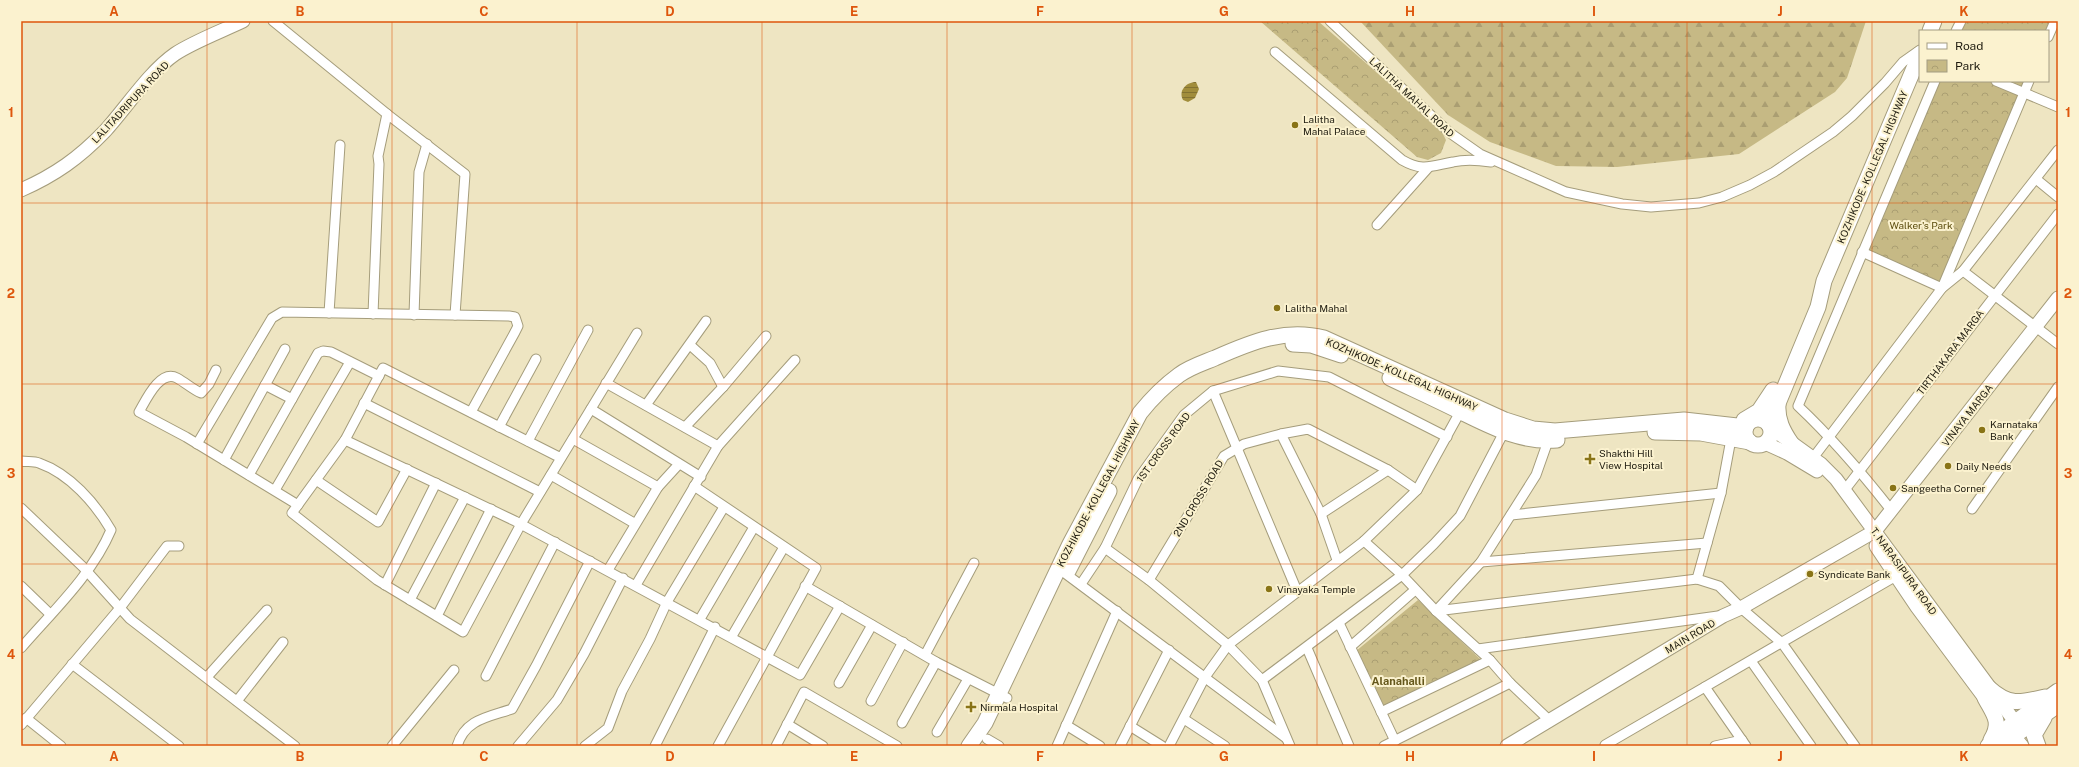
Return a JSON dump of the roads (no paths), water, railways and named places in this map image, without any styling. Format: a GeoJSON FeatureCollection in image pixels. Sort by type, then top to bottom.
{"type":"FeatureCollection","features":[{"type":"Feature","properties":{"kind":"main road","name":"KOZHIKODE - KOLLEGAL HIGHWAY"},"geometry":{"type":"LineString","coordinates":[[1767,424],[1775,397],[1818,307],[1824,281],[1919,56]]}},
{"type":"Feature","properties":{"kind":"main road","name":"KOZHIKODE - KOLLEGAL HIGHWAY"},"geometry":{"type":"LineString","coordinates":[[989,744],[1002,696],[1070,544],[1140,413],[1153,397],[1188,370],[1241,347],[1267,338],[1292,334],[1316,336],[1330,340],[1504,420],[1533,429],[1580,433],[1674,431],[1701,433],[1750,442]]}},
{"type":"Feature","properties":{"kind":"main road","name":"KOZHIKODE - KOLLEGAL HIGHWAY"},"geometry":{"type":"LineString","coordinates":[[970,746],[1002,696],[1137,435],[1160,404],[1175,390],[1193,378],[1253,351],[1291,344],[1310,345],[1331,351],[1460,412],[1504,432],[1519,437],[1548,440],[1580,433],[1684,420],[1746,427]]}},
{"type":"Feature","properties":{"kind":"main road"},"geometry":{"type":"LineString","coordinates":[[1723,424],[1752,416],[1775,397]]}},
{"type":"Feature","properties":{"kind":"main road"},"geometry":{"type":"LineString","coordinates":[[1775,397],[1780,424],[1791,443]]}},
{"type":"Feature","properties":{"kind":"main road"},"geometry":{"type":"LineString","coordinates":[[1752,421],[1767,424],[1770,437],[1765,443],[1758,445],[1750,442],[1746,435],[1746,427],[1752,421]]}},
{"type":"Feature","properties":{"kind":"main road"},"geometry":{"type":"LineString","coordinates":[[1987,693],[2018,703],[2055,699]]}},
{"type":"Feature","properties":{"kind":"main road"},"geometry":{"type":"LineString","coordinates":[[1987,693],[1997,724],[1996,732],[1987,746]]}},
{"type":"Feature","properties":{"kind":"main road"},"geometry":{"type":"LineString","coordinates":[[1987,746],[2014,735],[2055,699]]}},
{"type":"Feature","properties":{"kind":"main road"},"geometry":{"type":"LineString","coordinates":[[2037,746],[2034,738],[2035,732],[2055,699]]}},
{"type":"Feature","properties":{"kind":"street","name":"LALITADRIPURA ROAD"},"geometry":{"type":"LineString","coordinates":[[21,190],[49,177],[75,158],[105,131],[146,82],[174,55],[243,21]]}},
{"type":"Feature","properties":{"kind":"street"},"geometry":{"type":"LineString","coordinates":[[273,21],[387,114],[465,174],[456,315]]}},
{"type":"Feature","properties":{"kind":"street","name":"LALITHA MAHAL ROAD"},"geometry":{"type":"LineString","coordinates":[[1330,21],[1450,133],[1480,154],[1566,192],[1622,204],[1651,207],[1699,203],[1722,197],[1750,185],[1774,172],[1833,132],[1869,100],[1903,62],[1919,51]]}},
{"type":"Feature","properties":{"kind":"street"},"geometry":{"type":"LineString","coordinates":[[1956,30],[1961,21]]}},
{"type":"Feature","properties":{"kind":"street"},"geometry":{"type":"LineString","coordinates":[[2049,35],[2055,21]]}},
{"type":"Feature","properties":{"kind":"street","name":"LALITHA MAHAL ROAD"},"geometry":{"type":"LineString","coordinates":[[1275,52],[1402,160],[1412,165],[1428,168],[1469,160],[1500,164]]}},
{"type":"Feature","properties":{"kind":"street"},"geometry":{"type":"LineString","coordinates":[[1891,510],[1860,470],[1830,436],[1798,406],[1935,82]]}},
{"type":"Feature","properties":{"kind":"street"},"geometry":{"type":"LineString","coordinates":[[1998,82],[2058,107]]}},
{"type":"Feature","properties":{"kind":"street"},"geometry":{"type":"LineString","coordinates":[[1942,288],[2028,82]]}},
{"type":"Feature","properties":{"kind":"street"},"geometry":{"type":"LineString","coordinates":[[373,314],[378,156],[387,114]]}},
{"type":"Feature","properties":{"kind":"street"},"geometry":{"type":"LineString","coordinates":[[414,315],[419,172],[426,144]]}},
{"type":"Feature","properties":{"kind":"street"},"geometry":{"type":"LineString","coordinates":[[329,313],[340,145]]}},
{"type":"Feature","properties":{"kind":"street"},"geometry":{"type":"LineString","coordinates":[[1813,458],[1942,288],[1963,271],[2058,150]]}},
{"type":"Feature","properties":{"kind":"street"},"geometry":{"type":"LineString","coordinates":[[1377,225],[1428,168]]}},
{"type":"Feature","properties":{"kind":"street"},"geometry":{"type":"LineString","coordinates":[[2036,179],[2058,197]]}},
{"type":"Feature","properties":{"kind":"street","name":"TIRTHAKARA MARGA"},"geometry":{"type":"LineString","coordinates":[[1844,491],[1994,294],[2058,214]]}},
{"type":"Feature","properties":{"kind":"street"},"geometry":{"type":"LineString","coordinates":[[1862,252],[1942,288]]}},
{"type":"Feature","properties":{"kind":"street"},"geometry":{"type":"LineString","coordinates":[[1963,271],[2058,344]]}},
{"type":"Feature","properties":{"kind":"street","name":"VINAYA MARGA"},"geometry":{"type":"LineString","coordinates":[[1872,533],[2036,328],[2058,298]]}},
{"type":"Feature","properties":{"kind":"street"},"geometry":{"type":"LineString","coordinates":[[197,444],[272,318],[282,312],[515,317],[518,326],[471,412]]}},
{"type":"Feature","properties":{"kind":"street"},"geometry":{"type":"LineString","coordinates":[[646,405],[662,379],[690,345],[706,320]]}},
{"type":"Feature","properties":{"kind":"street"},"geometry":{"type":"LineString","coordinates":[[528,441],[588,330]]}},
{"type":"Feature","properties":{"kind":"street"},"geometry":{"type":"LineString","coordinates":[[561,458],[384,368],[345,440],[292,513],[385,585],[463,632],[521,524],[637,333]]}},
{"type":"Feature","properties":{"kind":"street"},"geometry":{"type":"LineString","coordinates":[[685,427],[723,387],[766,336]]}},
{"type":"Feature","properties":{"kind":"street"},"geometry":{"type":"LineString","coordinates":[[690,345],[710,362],[723,387]]}},
{"type":"Feature","properties":{"kind":"street"},"geometry":{"type":"LineString","coordinates":[[224,460],[284,349]]}},
{"type":"Feature","properties":{"kind":"street"},"geometry":{"type":"LineString","coordinates":[[249,475],[318,353],[323,351],[331,352],[379,376]]}},
{"type":"Feature","properties":{"kind":"street"},"geometry":{"type":"LineString","coordinates":[[499,427],[536,359]]}},
{"type":"Feature","properties":{"kind":"street"},"geometry":{"type":"LineString","coordinates":[[636,585],[718,446],[795,360]]}},
{"type":"Feature","properties":{"kind":"street"},"geometry":{"type":"LineString","coordinates":[[275,490],[350,362]]}},
{"type":"Feature","properties":{"kind":"street"},"geometry":{"type":"LineString","coordinates":[[216,370],[209,384],[201,393],[178,378],[171,376],[164,377],[139,412],[197,444],[298,505]]}},
{"type":"Feature","properties":{"kind":"street","name":"1ST CROSS ROAD"},"geometry":{"type":"LineString","coordinates":[[1081,584],[1105,548],[1138,478],[1184,415],[1213,391],[1278,370],[1329,377],[1447,437]]}},
{"type":"Feature","properties":{"kind":"street"},"geometry":{"type":"LineString","coordinates":[[606,383],[718,446]]}},
{"type":"Feature","properties":{"kind":"street"},"geometry":{"type":"LineString","coordinates":[[265,385],[292,399]]}},
{"type":"Feature","properties":{"kind":"street"},"geometry":{"type":"LineString","coordinates":[[1972,509],[2058,388]]}},
{"type":"Feature","properties":{"kind":"street"},"geometry":{"type":"LineString","coordinates":[[1213,391],[1297,591]]}},
{"type":"Feature","properties":{"kind":"street"},"geometry":{"type":"LineString","coordinates":[[364,403],[540,492]]}},
{"type":"Feature","properties":{"kind":"street"},"geometry":{"type":"LineString","coordinates":[[591,409],[701,477]]}},
{"type":"Feature","properties":{"kind":"street"},"geometry":{"type":"LineString","coordinates":[[1169,746],[1205,677],[1228,644],[1364,541],[1417,490],[1460,412]]}},
{"type":"Feature","properties":{"kind":"street","name":"T. NARASIPURA ROAD"},"geometry":{"type":"LineString","coordinates":[[1767,424],[1825,468],[1844,491],[1872,533],[1987,693],[2014,735],[2037,746]]}},
{"type":"Feature","properties":{"kind":"street","name":"2ND CROSS ROAD"},"geometry":{"type":"LineString","coordinates":[[1149,580],[1224,456],[1244,444],[1281,434],[1308,429],[1388,470],[1417,490]]}},
{"type":"Feature","properties":{"kind":"street"},"geometry":{"type":"LineString","coordinates":[[1262,680],[1307,648],[1402,575],[1460,516],[1504,432]]}},
{"type":"Feature","properties":{"kind":"street"},"geometry":{"type":"LineString","coordinates":[[1281,434],[1321,514],[1337,560]]}},
{"type":"Feature","properties":{"kind":"street"},"geometry":{"type":"LineString","coordinates":[[573,439],[658,487]]}},
{"type":"Feature","properties":{"kind":"street"},"geometry":{"type":"LineString","coordinates":[[1696,579],[1722,493],[1731,439]]}},
{"type":"Feature","properties":{"kind":"street"},"geometry":{"type":"LineString","coordinates":[[345,440],[521,524],[732,636],[800,675]]}},
{"type":"Feature","properties":{"kind":"street"},"geometry":{"type":"LineString","coordinates":[[1436,611],[1481,562],[1536,476],[1548,440]]}},
{"type":"Feature","properties":{"kind":"street","name":"T. NARASIPURA ROAD"},"geometry":{"type":"LineString","coordinates":[[1765,443],[1817,471],[1827,481],[1872,533],[1896,576],[1987,693]]}},
{"type":"Feature","properties":{"kind":"street"},"geometry":{"type":"LineString","coordinates":[[21,461],[38,463],[55,470],[78,488],[102,516],[111,530],[105,544],[87,571],[22,646]]}},
{"type":"Feature","properties":{"kind":"street"},"geometry":{"type":"LineString","coordinates":[[608,570],[634,523],[658,487],[679,464]]}},
{"type":"Feature","properties":{"kind":"street"},"geometry":{"type":"LineString","coordinates":[[316,480],[378,522],[407,469]]}},
{"type":"Feature","properties":{"kind":"street"},"geometry":{"type":"LineString","coordinates":[[1321,514],[1388,470]]}},
{"type":"Feature","properties":{"kind":"street"},"geometry":{"type":"LineString","coordinates":[[551,475],[634,523]]}},
{"type":"Feature","properties":{"kind":"street"},"geometry":{"type":"LineString","coordinates":[[385,585],[436,483]]}},
{"type":"Feature","properties":{"kind":"street"},"geometry":{"type":"LineString","coordinates":[[694,486],[816,568],[718,746]]}},
{"type":"Feature","properties":{"kind":"street"},"geometry":{"type":"LineString","coordinates":[[1511,515],[1722,493]]}},
{"type":"Feature","properties":{"kind":"street"},"geometry":{"type":"LineString","coordinates":[[410,600],[465,497]]}},
{"type":"Feature","properties":{"kind":"street"},"geometry":{"type":"LineString","coordinates":[[585,746],[608,728],[622,691],[650,639],[667,602],[724,506]]}},
{"type":"Feature","properties":{"kind":"street"},"geometry":{"type":"LineString","coordinates":[[21,508],[87,571],[130,619],[237,700],[294,746]]}},
{"type":"Feature","properties":{"kind":"street"},"geometry":{"type":"LineString","coordinates":[[437,616],[491,510]]}},
{"type":"Feature","properties":{"kind":"street"},"geometry":{"type":"LineString","coordinates":[[700,619],[754,527]]}},
{"type":"Feature","properties":{"kind":"street","name":"MAIN ROAD"},"geometry":{"type":"LineString","coordinates":[[1507,746],[1723,616],[1741,608],[1872,533]]}},
{"type":"Feature","properties":{"kind":"street"},"geometry":{"type":"LineString","coordinates":[[1364,541],[1402,575],[1436,611],[1490,660],[1510,683],[1549,720]]}},
{"type":"Feature","properties":{"kind":"street"},"geometry":{"type":"LineString","coordinates":[[486,676],[555,542]]}},
{"type":"Feature","properties":{"kind":"street"},"geometry":{"type":"LineString","coordinates":[[1481,562],[1707,543]]}},
{"type":"Feature","properties":{"kind":"street"},"geometry":{"type":"LineString","coordinates":[[61,746],[24,722],[120,608],[166,546],[179,546]]}},
{"type":"Feature","properties":{"kind":"street"},"geometry":{"type":"LineString","coordinates":[[732,636],[784,547]]}},
{"type":"Feature","properties":{"kind":"street"},"geometry":{"type":"LineString","coordinates":[[1105,548],[1149,580],[1228,644],[1262,680],[1288,742]]}},
{"type":"Feature","properties":{"kind":"street"},"geometry":{"type":"LineString","coordinates":[[457,746],[460,736],[472,722],[512,709],[590,561]]}},
{"type":"Feature","properties":{"kind":"street"},"geometry":{"type":"LineString","coordinates":[[925,655],[974,563]]}},
{"type":"Feature","properties":{"kind":"street"},"geometry":{"type":"LineString","coordinates":[[1066,574],[1170,650],[1288,742]]}},
{"type":"Feature","properties":{"kind":"street"},"geometry":{"type":"LineString","coordinates":[[1605,745],[1896,576]]}},
{"type":"Feature","properties":{"kind":"street"},"geometry":{"type":"LineString","coordinates":[[518,746],[557,700],[584,654],[623,578]]}},
{"type":"Feature","properties":{"kind":"street"},"geometry":{"type":"LineString","coordinates":[[1436,611],[1696,579],[1719,586],[1741,608],[1782,643],[1855,746]]}},
{"type":"Feature","properties":{"kind":"street"},"geometry":{"type":"LineString","coordinates":[[21,586],[50,614]]}},
{"type":"Feature","properties":{"kind":"street"},"geometry":{"type":"LineString","coordinates":[[805,586],[936,662],[1002,696]]}},
{"type":"Feature","properties":{"kind":"street"},"geometry":{"type":"LineString","coordinates":[[1350,648],[1415,590]]}},
{"type":"Feature","properties":{"kind":"street"},"geometry":{"type":"LineString","coordinates":[[776,746],[804,692],[800,675],[840,606]]}},
{"type":"Feature","properties":{"kind":"street"},"geometry":{"type":"LineString","coordinates":[[207,677],[267,610]]}},
{"type":"Feature","properties":{"kind":"street"},"geometry":{"type":"LineString","coordinates":[[1057,746],[1117,611]]}},
{"type":"Feature","properties":{"kind":"street"},"geometry":{"type":"LineString","coordinates":[[1478,649],[1723,616]]}},
{"type":"Feature","properties":{"kind":"street"},"geometry":{"type":"LineString","coordinates":[[1339,622],[1395,742]]}},
{"type":"Feature","properties":{"kind":"street"},"geometry":{"type":"LineString","coordinates":[[839,683],[872,625]]}},
{"type":"Feature","properties":{"kind":"street"},"geometry":{"type":"LineString","coordinates":[[657,746],[715,627]]}},
{"type":"Feature","properties":{"kind":"street"},"geometry":{"type":"LineString","coordinates":[[237,700],[283,642]]}},
{"type":"Feature","properties":{"kind":"street"},"geometry":{"type":"LineString","coordinates":[[871,701],[903,642]]}},
{"type":"Feature","properties":{"kind":"street"},"geometry":{"type":"LineString","coordinates":[[1307,648],[1349,746]]}},
{"type":"Feature","properties":{"kind":"street"},"geometry":{"type":"LineString","coordinates":[[1120,746],[1170,650]]}},
{"type":"Feature","properties":{"kind":"street"},"geometry":{"type":"LineString","coordinates":[[1381,712],[1490,660]]}},
{"type":"Feature","properties":{"kind":"street"},"geometry":{"type":"LineString","coordinates":[[1751,661],[1811,746]]}},
{"type":"Feature","properties":{"kind":"street"},"geometry":{"type":"LineString","coordinates":[[902,723],[936,662]]}},
{"type":"Feature","properties":{"kind":"street"},"geometry":{"type":"LineString","coordinates":[[72,664],[179,746]]}},
{"type":"Feature","properties":{"kind":"street"},"geometry":{"type":"LineString","coordinates":[[392,746],[454,670]]}},
{"type":"Feature","properties":{"kind":"street"},"geometry":{"type":"LineString","coordinates":[[937,732],[968,679]]}},
{"type":"Feature","properties":{"kind":"street"},"geometry":{"type":"LineString","coordinates":[[1384,746],[1395,742],[1510,683]]}},
{"type":"Feature","properties":{"kind":"street"},"geometry":{"type":"LineString","coordinates":[[1705,687],[1744,743],[1715,746]]}},
{"type":"Feature","properties":{"kind":"street"},"geometry":{"type":"LineString","coordinates":[[804,692],[897,746]]}},
{"type":"Feature","properties":{"kind":"street"},"geometry":{"type":"LineString","coordinates":[[1184,719],[1225,746]]}},
{"type":"Feature","properties":{"kind":"street"},"geometry":{"type":"LineString","coordinates":[[787,724],[823,746]]}},
{"type":"Feature","properties":{"kind":"street"},"geometry":{"type":"LineString","coordinates":[[1066,725],[1100,746]]}},
{"type":"Feature","properties":{"kind":"street"},"geometry":{"type":"LineString","coordinates":[[1130,726],[1162,746]]}},
{"type":"Feature","properties":{"kind":"place","name":"Lalitha Mahal Palace"},"geometry":{"type":"Point","coordinates":[1295,125]}},
{"type":"Feature","properties":{"kind":"place","name":"Lalitha Mahal"},"geometry":{"type":"Point","coordinates":[1277,308]}},
{"type":"Feature","properties":{"kind":"place","name":"Karnataka Bank"},"geometry":{"type":"Point","coordinates":[1982,430]}},
{"type":"Feature","properties":{"kind":"place","name":"Shakthi Hill View Hospital"},"geometry":{"type":"Point","coordinates":[1590,459]}},
{"type":"Feature","properties":{"kind":"place","name":"Daily Needs"},"geometry":{"type":"Point","coordinates":[1948,466]}},
{"type":"Feature","properties":{"kind":"place","name":"Sangeetha Corner"},"geometry":{"type":"Point","coordinates":[1893,488]}},
{"type":"Feature","properties":{"kind":"place","name":"Syndicate Bank"},"geometry":{"type":"Point","coordinates":[1810,574]}},
{"type":"Feature","properties":{"kind":"place","name":"Vinayaka Temple"},"geometry":{"type":"Point","coordinates":[1269,589]}},
{"type":"Feature","properties":{"kind":"place","name":"Nirmala Hospital"},"geometry":{"type":"Point","coordinates":[971,707]}},
{"type":"Feature","properties":{"kind":"district","name":"Alanahalli"},"geometry":{"type":"Point","coordinates":[1398,681]}},
{"type":"Feature","properties":{"kind":"park label","name":"Walker's Park"},"geometry":{"type":"Point","coordinates":[1921,225]}}]}
